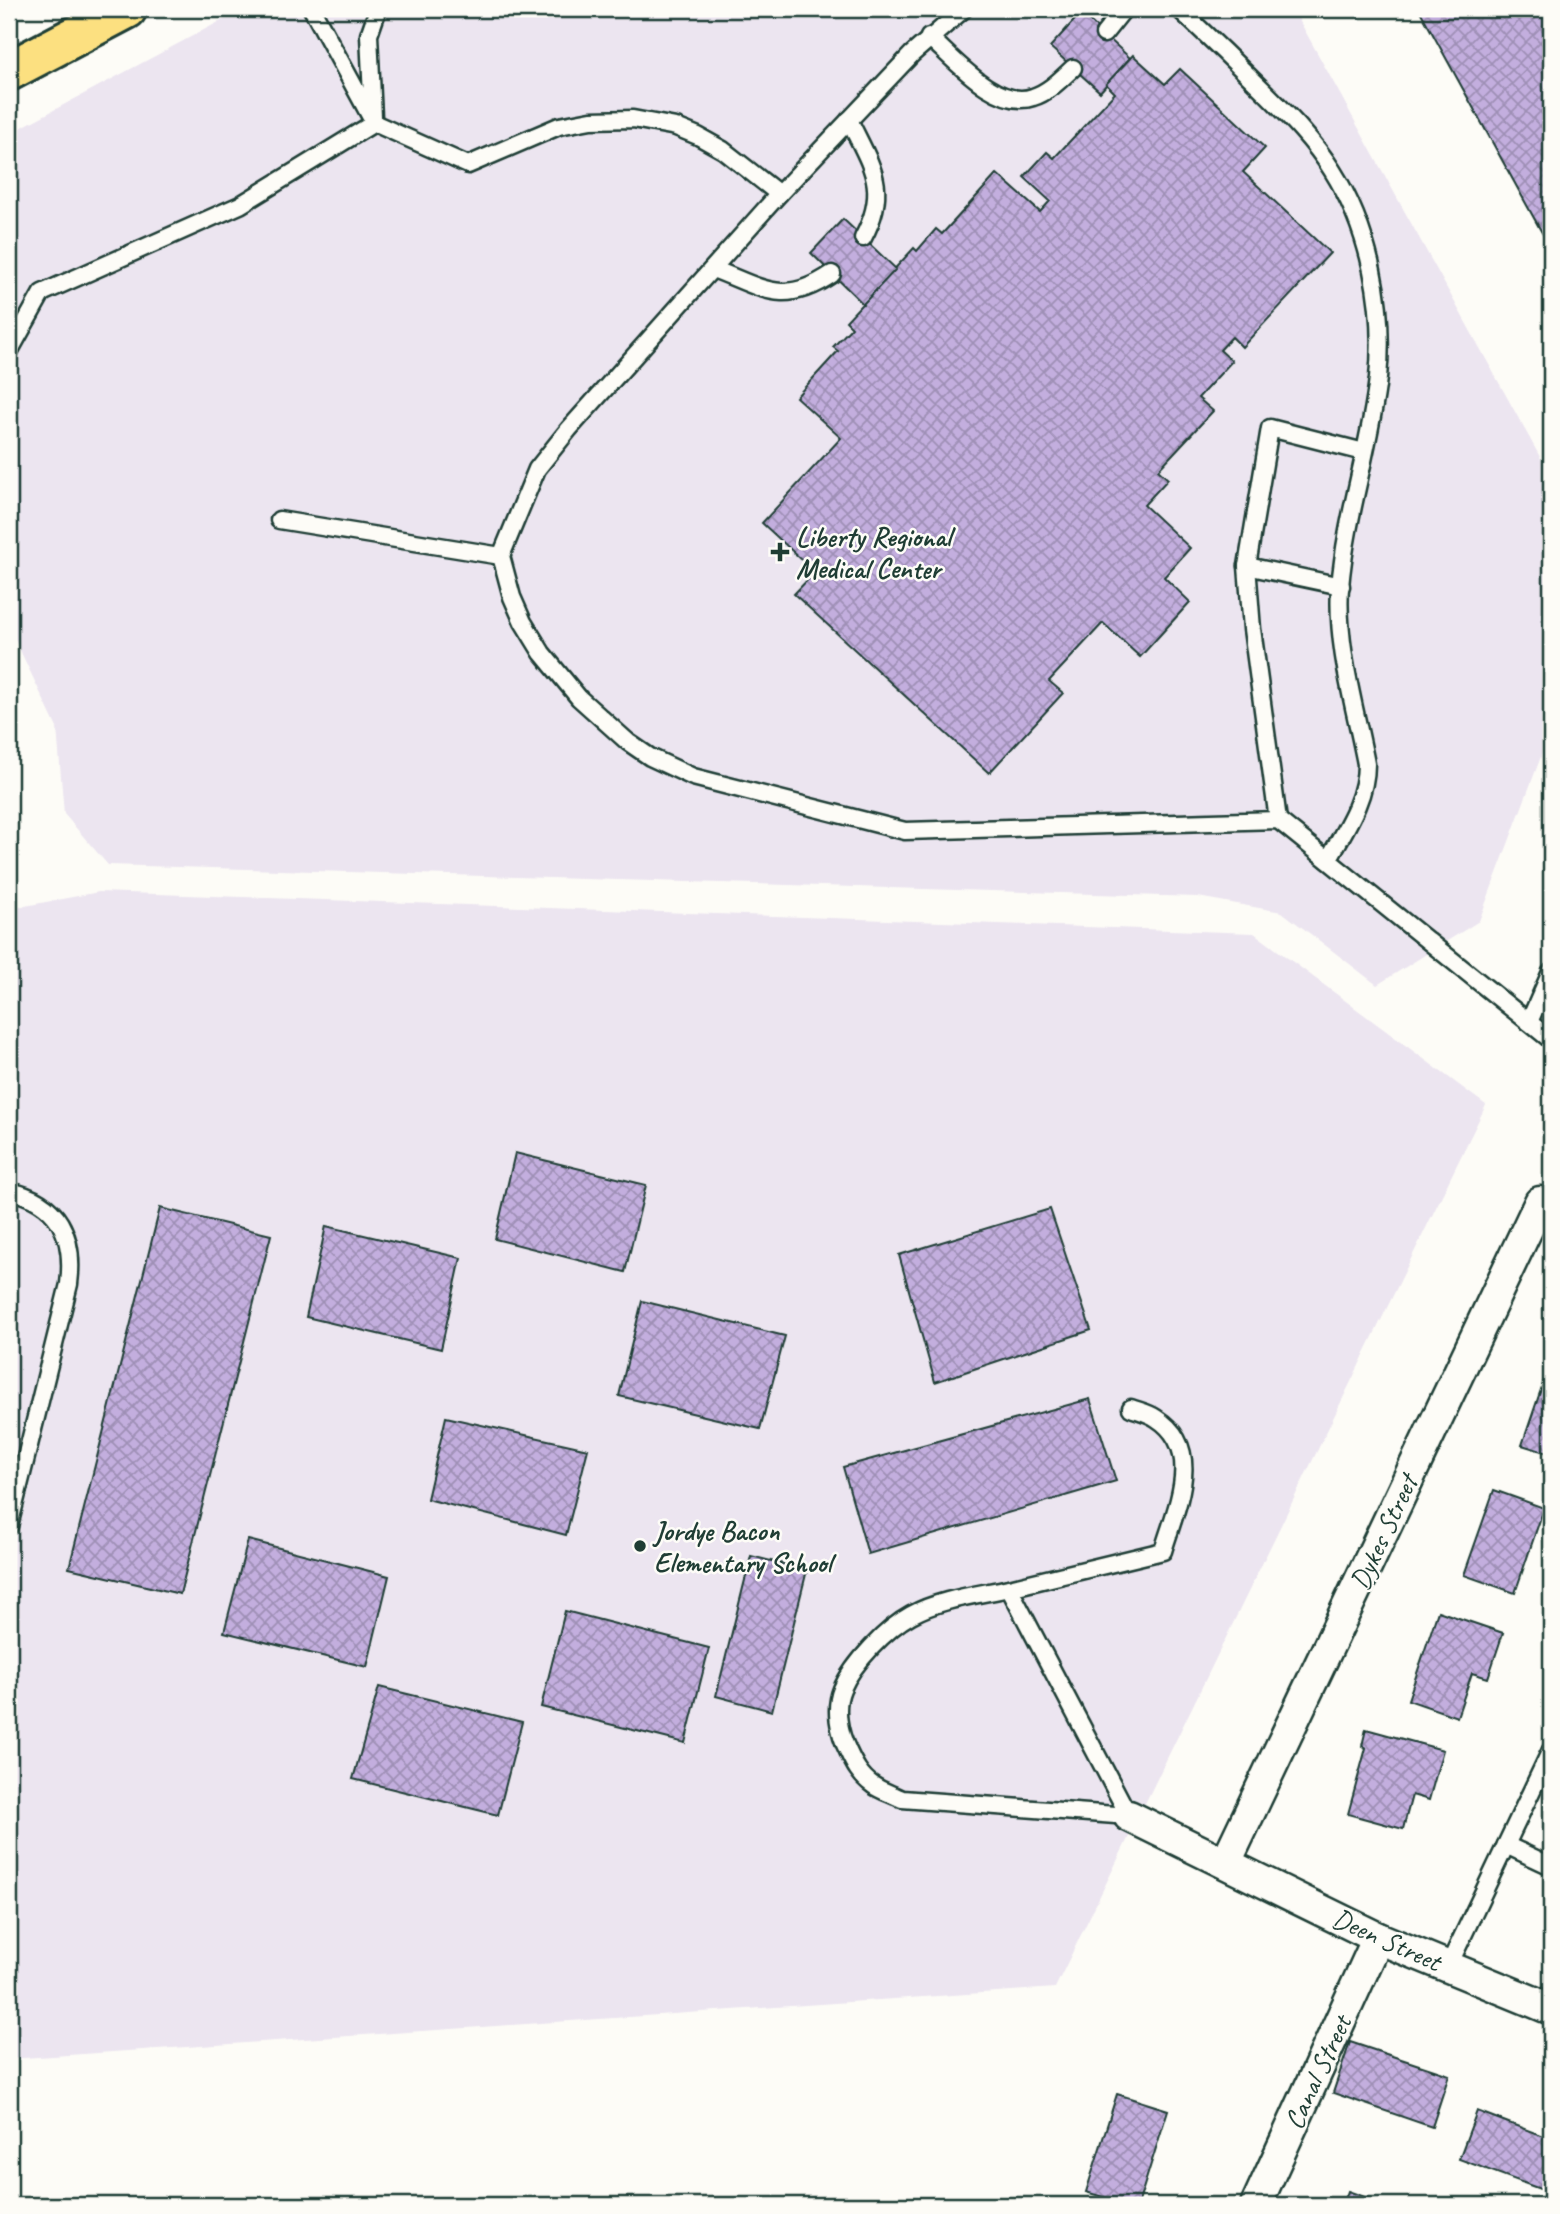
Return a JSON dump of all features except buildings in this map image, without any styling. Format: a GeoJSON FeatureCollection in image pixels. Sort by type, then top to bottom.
{"type":"FeatureCollection","features":[{"type":"Feature","properties":{"kind":"main road"},"geometry":{"type":"LineString","coordinates":[[9,71],[127,9]]}},
{"type":"Feature","properties":{"kind":"street","name":"Dykes Street"},"geometry":{"type":"LineString","coordinates":[[1226,1862],[1539,1202]]}},
{"type":"Feature","properties":{"kind":"street","name":"Deen Street"},"geometry":{"type":"LineString","coordinates":[[1129,1816],[1378,1938],[1551,2009]]}},
{"type":"Feature","properties":{"kind":"street","name":"Canal Street"},"geometry":{"type":"LineString","coordinates":[[1256,2205],[1378,1938]]}},
{"type":"Feature","properties":{"kind":"lane"},"geometry":{"type":"LineString","coordinates":[[312,9],[374,123],[467,164],[559,126],[591,120],[633,119],[676,127],[698,136],[723,150],[779,194]]}},
{"type":"Feature","properties":{"kind":"lane"},"geometry":{"type":"LineString","coordinates":[[374,123],[369,34],[378,9]]}},
{"type":"Feature","properties":{"kind":"lane"},"geometry":{"type":"LineString","coordinates":[[964,9],[929,37],[779,194],[569,429],[537,469],[501,556],[512,597],[523,622],[542,653],[579,698],[650,757],[693,777],[905,831],[1278,820],[1551,1040]]}},
{"type":"Feature","properties":{"kind":"lane"},"geometry":{"type":"LineString","coordinates":[[1104,34],[1124,9]]}},
{"type":"Feature","properties":{"kind":"lane"},"geometry":{"type":"LineString","coordinates":[[1179,9],[1302,129],[1332,169],[1356,215],[1371,268],[1379,322],[1378,378],[1340,586],[1339,619],[1366,764],[1366,779],[1357,806],[1328,860]]}},
{"type":"Feature","properties":{"kind":"lane"},"geometry":{"type":"LineString","coordinates":[[929,37],[991,90],[1004,97],[1019,100],[1034,97],[1052,87],[1073,68]]}},
{"type":"Feature","properties":{"kind":"lane"},"geometry":{"type":"LineString","coordinates":[[849,120],[875,175],[878,191],[871,224],[863,238]]}},
{"type":"Feature","properties":{"kind":"lane"},"geometry":{"type":"LineString","coordinates":[[9,352],[42,293],[240,205],[374,123]]}},
{"type":"Feature","properties":{"kind":"lane"},"geometry":{"type":"LineString","coordinates":[[713,269],[769,291],[789,293],[806,290],[832,274]]}},
{"type":"Feature","properties":{"kind":"lane"},"geometry":{"type":"LineString","coordinates":[[1278,820],[1252,629],[1247,566],[1270,428],[1364,453]]}},
{"type":"Feature","properties":{"kind":"lane"},"geometry":{"type":"LineString","coordinates":[[279,520],[501,556]]}},
{"type":"Feature","properties":{"kind":"lane"},"geometry":{"type":"LineString","coordinates":[[1247,566],[1340,586]]}},
{"type":"Feature","properties":{"kind":"lane"},"geometry":{"type":"LineString","coordinates":[[1529,1022],[1551,972]]}},
{"type":"Feature","properties":{"kind":"lane"},"geometry":{"type":"LineString","coordinates":[[9,1191],[26,1194],[51,1209],[67,1238],[72,1260],[69,1284],[9,1526]]}},
{"type":"Feature","properties":{"kind":"lane"},"geometry":{"type":"LineString","coordinates":[[1129,1816],[902,1798],[872,1785],[857,1771],[842,1739],[838,1716],[841,1690],[859,1662],[884,1635],[911,1615],[947,1601],[1163,1551],[1185,1477],[1183,1459],[1179,1443],[1170,1429],[1154,1416],[1130,1408]]}},
{"type":"Feature","properties":{"kind":"lane"},"geometry":{"type":"LineString","coordinates":[[1009,1588],[1129,1816]]}},
{"type":"Feature","properties":{"kind":"lane"},"geometry":{"type":"LineString","coordinates":[[1448,1967],[1551,1750]]}},
{"type":"Feature","properties":{"kind":"lane"},"geometry":{"type":"LineString","coordinates":[[1506,1845],[1551,1866]]}},
{"type":"Feature","properties":{"kind":"shaded area","name":"Liberty Regional Medical Center"},"geometry":{"type":"Polygon","coordinates":[[[243,9],[1293,9],[1551,477],[1551,730],[1479,921],[1377,985],[1282,912],[1198,897],[108,865],[64,814],[57,728],[9,627],[9,134],[243,9]]]}},
{"type":"Feature","properties":{"kind":"shaded area","name":"Jordye Bacon Elementary School"},"geometry":{"type":"Polygon","coordinates":[[[99,892],[1254,933],[1486,1105],[1055,1988],[9,2059],[9,909],[99,892]]]}},
{"type":"Feature","properties":{"kind":"place","name":"Liberty Regional Medical Center"},"geometry":{"type":"Point","coordinates":[780,552]}},
{"type":"Feature","properties":{"kind":"place","name":"Jordye Bacon Elementary School"},"geometry":{"type":"Point","coordinates":[640,1546]}}]}
